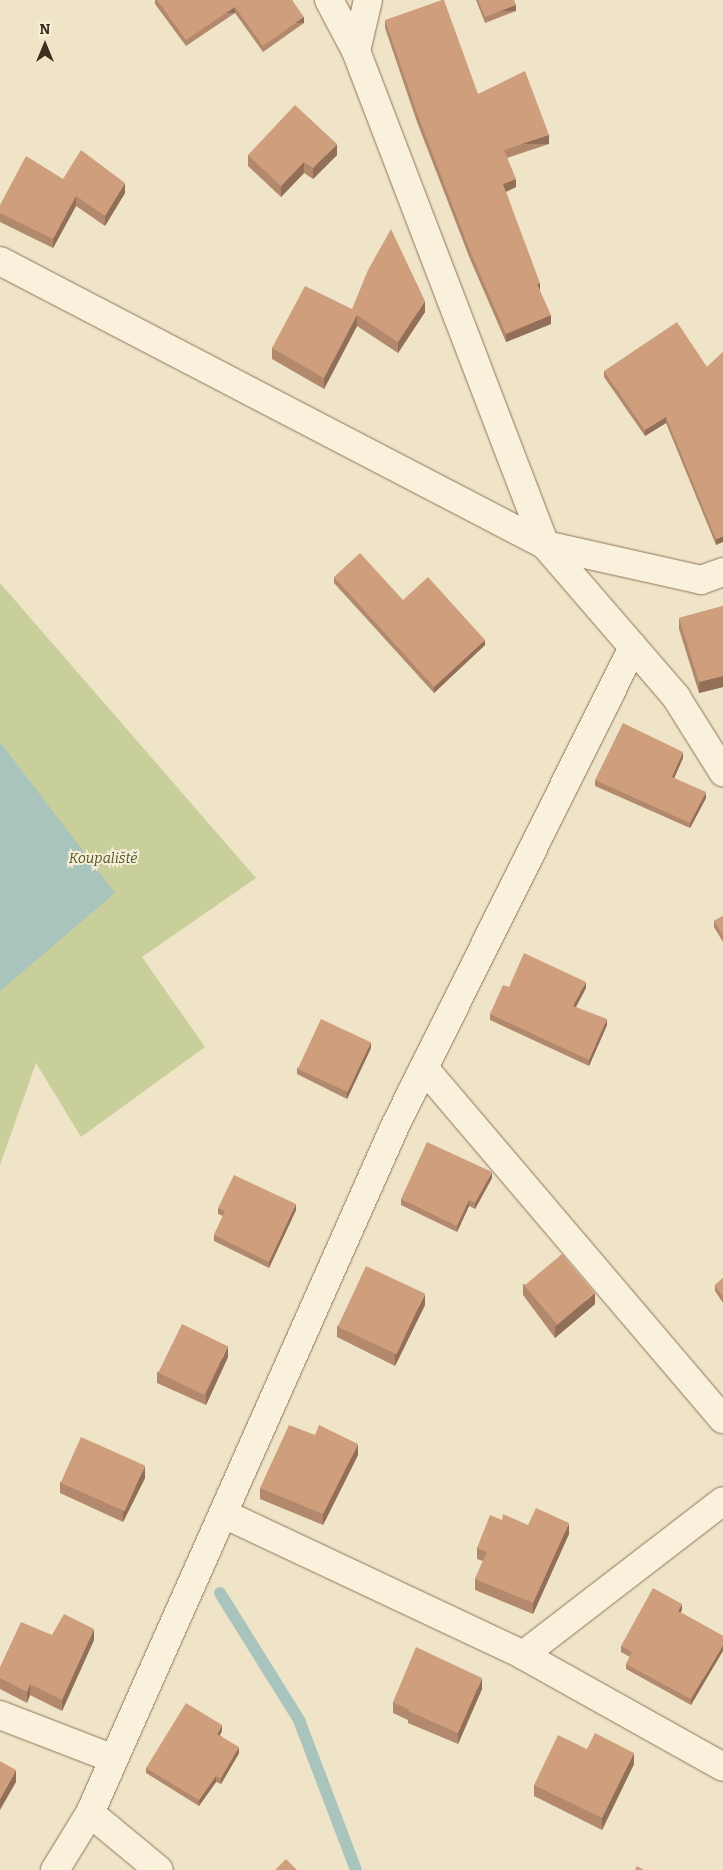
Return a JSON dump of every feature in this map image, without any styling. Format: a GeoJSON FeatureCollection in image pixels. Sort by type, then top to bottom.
{"type":"FeatureCollection","features":[{"type":"Feature","properties":{"kind":"street"},"geometry":{"type":"LineString","coordinates":[[329,0],[356,51],[545,545],[676,698],[723,772]]}},
{"type":"Feature","properties":{"kind":"street"},"geometry":{"type":"LineString","coordinates":[[356,51],[368,0]]}},
{"type":"Feature","properties":{"kind":"street"},"geometry":{"type":"LineString","coordinates":[[0,261],[545,545],[701,580],[723,572]]}},
{"type":"Feature","properties":{"kind":"street"},"geometry":{"type":"LineString","coordinates":[[55,1870],[90,1813],[395,1126],[633,647]]}},
{"type":"Feature","properties":{"kind":"street"},"geometry":{"type":"LineString","coordinates":[[424,1068],[723,1419]]}},
{"type":"Feature","properties":{"kind":"street"},"geometry":{"type":"LineString","coordinates":[[523,1655],[723,1501]]}},
{"type":"Feature","properties":{"kind":"street"},"geometry":{"type":"LineString","coordinates":[[224,1514],[523,1655],[723,1767]]}},
{"type":"Feature","properties":{"kind":"street"},"geometry":{"type":"LineString","coordinates":[[0,1715],[114,1759]]}},
{"type":"Feature","properties":{"kind":"street"},"geometry":{"type":"LineString","coordinates":[[90,1813],[159,1870]]}},
{"type":"Feature","properties":{"kind":"green space","name":"Koupaliště"},"geometry":{"type":"Polygon","coordinates":[[[0,583],[256,878],[142,957],[205,1047],[81,1137],[36,1063],[0,1165],[0,583]]]}},
{"type":"Feature","properties":{"kind":"water"},"geometry":{"type":"Polygon","coordinates":[[[0,742],[115,893],[0,991],[0,742]]]}},
{"type":"Feature","properties":{"kind":"building"},"geometry":{"type":"Polygon","coordinates":[[[157,0],[292,0],[304,17],[263,46],[235,7],[186,40],[157,0]]]}},
{"type":"Feature","properties":{"kind":"building"},"geometry":{"type":"Polygon","coordinates":[[[444,0],[478,94],[525,71],[549,135],[504,150],[516,179],[503,184],[540,283],[537,284],[551,315],[506,334],[470,251],[417,113],[385,20],[444,0]]]}},
{"type":"Feature","properties":{"kind":"building"},"geometry":{"type":"Polygon","coordinates":[[[478,0],[514,0],[516,5],[485,17],[478,0]]]}},
{"type":"Feature","properties":{"kind":"building"},"geometry":{"type":"Polygon","coordinates":[[[295,105],[337,144],[313,168],[304,162],[281,186],[248,155],[295,105]]]}},
{"type":"Feature","properties":{"kind":"building"},"geometry":{"type":"Polygon","coordinates":[[[81,150],[125,183],[105,216],[76,196],[53,239],[0,213],[0,205],[26,156],[63,179],[81,150]]]}},
{"type":"Feature","properties":{"kind":"building"},"geometry":{"type":"Polygon","coordinates":[[[391,229],[425,301],[398,342],[357,315],[324,378],[272,348],[305,286],[352,309],[368,270],[391,229]]]}},
{"type":"Feature","properties":{"kind":"building"},"geometry":{"type":"Polygon","coordinates":[[[677,322],[707,367],[723,352],[723,536],[716,539],[666,417],[645,430],[604,371],[677,322]]]}},
{"type":"Feature","properties":{"kind":"building"},"geometry":{"type":"Polygon","coordinates":[[[360,553],[403,600],[428,577],[485,640],[434,687],[334,577],[360,553]]]}},
{"type":"Feature","properties":{"kind":"building"},"geometry":{"type":"Polygon","coordinates":[[[723,606],[723,676],[699,682],[679,618],[723,606]]]}},
{"type":"Feature","properties":{"kind":"building"},"geometry":{"type":"Polygon","coordinates":[[[623,723],[683,752],[672,777],[706,792],[690,823],[595,780],[623,723]]]}},
{"type":"Feature","properties":{"kind":"building"},"geometry":{"type":"Polygon","coordinates":[[[723,916],[723,936],[714,921],[723,916]]]}},
{"type":"Feature","properties":{"kind":"building"},"geometry":{"type":"Polygon","coordinates":[[[524,953],[586,982],[573,1006],[607,1019],[589,1060],[490,1014],[503,985],[509,987],[524,953]]]}},
{"type":"Feature","properties":{"kind":"building"},"geometry":{"type":"Polygon","coordinates":[[[321,1019],[371,1042],[348,1092],[298,1069],[321,1019]]]}},
{"type":"Feature","properties":{"kind":"building"},"geometry":{"type":"Polygon","coordinates":[[[427,1142],[492,1172],[475,1203],[469,1200],[457,1226],[401,1199],[427,1142]]]}},
{"type":"Feature","properties":{"kind":"building"},"geometry":{"type":"Polygon","coordinates":[[[234,1175],[296,1204],[269,1262],[214,1235],[225,1211],[218,1208],[234,1175]]]}},
{"type":"Feature","properties":{"kind":"building"},"geometry":{"type":"Polygon","coordinates":[[[562,1254],[595,1293],[557,1325],[524,1285],[562,1254]]]}},
{"type":"Feature","properties":{"kind":"building"},"geometry":{"type":"Polygon","coordinates":[[[366,1266],[425,1293],[397,1354],[338,1327],[366,1266]]]}},
{"type":"Feature","properties":{"kind":"building"},"geometry":{"type":"Polygon","coordinates":[[[723,1278],[723,1297],[715,1285],[723,1278]]]}},
{"type":"Feature","properties":{"kind":"building"},"geometry":{"type":"Polygon","coordinates":[[[182,1324],[228,1346],[204,1395],[158,1373],[182,1324]]]}},
{"type":"Feature","properties":{"kind":"building"},"geometry":{"type":"Polygon","coordinates":[[[289,1425],[315,1435],[319,1425],[358,1444],[323,1514],[260,1488],[289,1425]]]}},
{"type":"Feature","properties":{"kind":"building"},"geometry":{"type":"Polygon","coordinates":[[[81,1437],[145,1465],[125,1511],[61,1483],[81,1437]]]}},
{"type":"Feature","properties":{"kind":"building"},"geometry":{"type":"Polygon","coordinates":[[[536,1508],[569,1523],[533,1603],[475,1579],[487,1552],[477,1548],[490,1515],[502,1520],[503,1514],[528,1525],[536,1508]]]}},
{"type":"Feature","properties":{"kind":"building"},"geometry":{"type":"Polygon","coordinates":[[[653,1588],[682,1604],[678,1611],[723,1636],[723,1645],[691,1699],[626,1664],[632,1652],[621,1646],[653,1588]]]}},
{"type":"Feature","properties":{"kind":"building"},"geometry":{"type":"Polygon","coordinates":[[[64,1614],[94,1629],[62,1700],[30,1684],[27,1692],[0,1678],[0,1667],[21,1622],[52,1635],[64,1614]]]}},
{"type":"Feature","properties":{"kind":"building"},"geometry":{"type":"Polygon","coordinates":[[[416,1647],[482,1678],[458,1733],[408,1711],[393,1702],[416,1647]]]}},
{"type":"Feature","properties":{"kind":"building"},"geometry":{"type":"Polygon","coordinates":[[[186,1703],[222,1725],[217,1734],[239,1747],[221,1778],[216,1776],[199,1800],[146,1768],[186,1703]]]}},
{"type":"Feature","properties":{"kind":"building"},"geometry":{"type":"Polygon","coordinates":[[[595,1733],[634,1753],[602,1818],[534,1785],[558,1735],[587,1749],[595,1733]]]}},
{"type":"Feature","properties":{"kind":"building"},"geometry":{"type":"Polygon","coordinates":[[[0,1761],[16,1770],[0,1799],[0,1761]]]}},
{"type":"Feature","properties":{"kind":"building"},"geometry":{"type":"Polygon","coordinates":[[[286,1859],[297,1870],[275,1870],[286,1859]]]}},
{"type":"Feature","properties":{"kind":"building"},"geometry":{"type":"Polygon","coordinates":[[[637,1866],[644,1870],[635,1870],[637,1866]]]}},
{"type":"Feature","properties":{"kind":"waterway"},"geometry":{"type":"LineString","coordinates":[[220,1593],[299,1720],[356,1870]]}}]}
